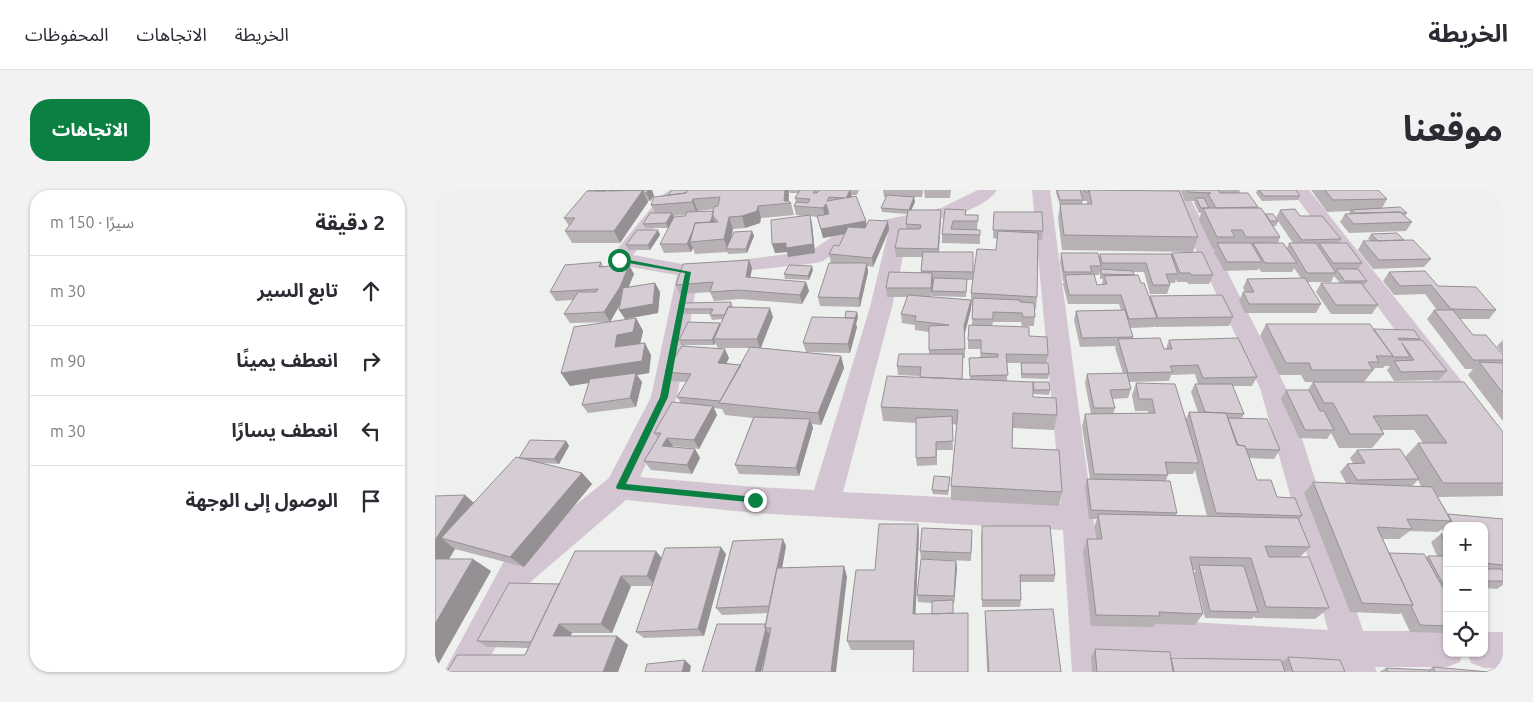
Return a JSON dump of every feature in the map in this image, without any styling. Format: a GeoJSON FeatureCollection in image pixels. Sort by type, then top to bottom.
{"type":"FeatureCollection","features":[{"type":"Feature","properties":{"kind":"street"},"geometry":{"type":"LineString","coordinates":[[683,190],[667,200],[619,260],[688,272],[816,257],[853,232],[946,213],[986,193],[988,190]]}},
{"type":"Feature","properties":{"kind":"street"},"geometry":{"type":"LineString","coordinates":[[1041,190],[1078,517],[1091,672]]}},
{"type":"Feature","properties":{"kind":"street"},"geometry":{"type":"LineString","coordinates":[[1177,190],[1273,388],[1353,660]]}},
{"type":"Feature","properties":{"kind":"street"},"geometry":{"type":"LineString","coordinates":[[1300,190],[1503,454]]}},
{"type":"Feature","properties":{"kind":"street"},"geometry":{"type":"LineString","coordinates":[[825,504],[881,307],[901,221]]}},
{"type":"Feature","properties":{"kind":"street"},"geometry":{"type":"LineString","coordinates":[[463,672],[515,574],[620,487],[664,397],[688,272]]}},
{"type":"Feature","properties":{"kind":"street"},"geometry":{"type":"LineString","coordinates":[[620,487],[755,500],[1078,517]]}},
{"type":"Feature","properties":{"kind":"street"},"geometry":{"type":"LineString","coordinates":[[1087,634],[1353,660],[1443,649]]}},
{"type":"Feature","properties":{"kind":"street"},"geometry":{"type":"LineString","coordinates":[[1488,650],[1503,650]]}},
{"type":"Feature","properties":{"kind":"building"},"geometry":{"type":"Polygon","coordinates":[[[610,190],[643,190],[609,191],[610,190]]]}},
{"type":"Feature","properties":{"kind":"building"},"geometry":{"type":"Polygon","coordinates":[[[643,190],[614,231],[565,231],[575,218],[564,218],[587,191],[643,190]]]}},
{"type":"Feature","properties":{"kind":"building"},"geometry":{"type":"Polygon","coordinates":[[[672,190],[687,190],[686,193],[668,195],[672,190]]]}},
{"type":"Feature","properties":{"kind":"building"},"geometry":{"type":"Polygon","coordinates":[[[687,190],[785,190],[784,201],[791,203],[758,206],[757,211],[742,216],[729,217],[724,239],[690,242],[695,223],[718,222],[712,215],[714,207],[718,206],[720,197],[693,199],[692,202],[651,205],[654,197],[686,193],[687,190]]]}},
{"type":"Feature","properties":{"kind":"building"},"geometry":{"type":"Polygon","coordinates":[[[800,190],[815,190],[813,193],[817,193],[819,190],[850,190],[846,198],[856,196],[866,221],[821,229],[817,216],[829,214],[826,204],[823,208],[794,206],[796,202],[808,203],[810,199],[795,198],[800,190]],[[829,197],[827,201],[845,198],[829,197]]]}},
{"type":"Feature","properties":{"kind":"building"},"geometry":{"type":"Polygon","coordinates":[[[1057,190],[1080,190],[1083,200],[1060,200],[1057,190]]]}},
{"type":"Feature","properties":{"kind":"building"},"geometry":{"type":"Polygon","coordinates":[[[1089,190],[1179,191],[1198,237],[1064,235],[1060,204],[1092,204],[1089,190]]]}},
{"type":"Feature","properties":{"kind":"building"},"geometry":{"type":"Polygon","coordinates":[[[1187,190],[1218,190],[1220,193],[1248,193],[1258,207],[1216,208],[1208,194],[1211,193],[1188,192],[1187,190]]]}},
{"type":"Feature","properties":{"kind":"building"},"geometry":{"type":"Polygon","coordinates":[[[1259,190],[1296,190],[1300,196],[1264,196],[1259,190]]]}},
{"type":"Feature","properties":{"kind":"building"},"geometry":{"type":"Polygon","coordinates":[[[1325,190],[1378,190],[1387,199],[1333,200],[1325,190]]]}},
{"type":"Feature","properties":{"kind":"building"},"geometry":{"type":"Polygon","coordinates":[[[887,195],[914,197],[909,210],[881,208],[887,195]]]}},
{"type":"Feature","properties":{"kind":"building"},"geometry":{"type":"Polygon","coordinates":[[[1196,198],[1204,198],[1209,208],[1201,208],[1196,198]]]}},
{"type":"Feature","properties":{"kind":"building"},"geometry":{"type":"Polygon","coordinates":[[[1400,207],[1407,213],[1355,213],[1351,210],[1400,207]]]}},
{"type":"Feature","properties":{"kind":"building"},"geometry":{"type":"Polygon","coordinates":[[[1203,208],[1261,208],[1280,237],[1246,237],[1242,230],[1231,230],[1235,237],[1217,237],[1203,208]]]}},
{"type":"Feature","properties":{"kind":"building"},"geometry":{"type":"Polygon","coordinates":[[[945,209],[966,210],[965,215],[978,215],[978,221],[953,221],[951,229],[980,230],[980,235],[942,234],[945,209]]]}},
{"type":"Feature","properties":{"kind":"building"},"geometry":{"type":"Polygon","coordinates":[[[1295,209],[1300,216],[1322,216],[1341,239],[1302,240],[1280,210],[1295,209]]]}},
{"type":"Feature","properties":{"kind":"building"},"geometry":{"type":"Polygon","coordinates":[[[908,210],[941,210],[938,249],[895,248],[899,229],[920,229],[921,225],[906,224],[908,210]]]}},
{"type":"Feature","properties":{"kind":"building"},"geometry":{"type":"Polygon","coordinates":[[[713,211],[710,222],[695,223],[687,244],[660,244],[674,217],[685,216],[687,212],[713,211]]]}},
{"type":"Feature","properties":{"kind":"building"},"geometry":{"type":"Polygon","coordinates":[[[994,212],[1042,212],[1043,231],[993,230],[994,212]]]}},
{"type":"Feature","properties":{"kind":"building"},"geometry":{"type":"Polygon","coordinates":[[[1400,212],[1412,222],[1354,224],[1345,214],[1400,212]]]}},
{"type":"Feature","properties":{"kind":"building"},"geometry":{"type":"Polygon","coordinates":[[[650,213],[672,213],[666,223],[643,224],[650,213]]]}},
{"type":"Feature","properties":{"kind":"building"},"geometry":{"type":"Polygon","coordinates":[[[1266,214],[1273,214],[1278,221],[1270,221],[1266,214]]]}},
{"type":"Feature","properties":{"kind":"building"},"geometry":{"type":"Polygon","coordinates":[[[810,215],[813,244],[786,248],[786,243],[772,244],[771,220],[810,215]]]}},
{"type":"Feature","properties":{"kind":"building"},"geometry":{"type":"Polygon","coordinates":[[[869,220],[888,221],[872,258],[829,254],[834,245],[839,246],[848,227],[865,228],[869,220]]]}},
{"type":"Feature","properties":{"kind":"building"},"geometry":{"type":"Polygon","coordinates":[[[637,230],[658,230],[648,245],[626,245],[637,230]]]}},
{"type":"Feature","properties":{"kind":"building"},"geometry":{"type":"Polygon","coordinates":[[[752,231],[746,249],[726,249],[734,232],[752,231]]]}},
{"type":"Feature","properties":{"kind":"building"},"geometry":{"type":"Polygon","coordinates":[[[998,231],[1038,233],[1037,297],[971,293],[977,249],[996,250],[998,231]]]}},
{"type":"Feature","properties":{"kind":"building"},"geometry":{"type":"Polygon","coordinates":[[[1397,233],[1404,240],[1378,241],[1371,234],[1397,233]]]}},
{"type":"Feature","properties":{"kind":"building"},"geometry":{"type":"Polygon","coordinates":[[[1413,240],[1431,259],[1379,260],[1363,241],[1413,240]]]}},
{"type":"Feature","properties":{"kind":"building"},"geometry":{"type":"Polygon","coordinates":[[[1217,243],[1251,243],[1262,262],[1227,262],[1217,243]]]}},
{"type":"Feature","properties":{"kind":"building"},"geometry":{"type":"Polygon","coordinates":[[[1253,243],[1283,243],[1297,263],[1265,263],[1253,243]]]}},
{"type":"Feature","properties":{"kind":"building"},"geometry":{"type":"Polygon","coordinates":[[[1289,243],[1316,243],[1336,273],[1307,273],[1289,243]]]}},
{"type":"Feature","properties":{"kind":"building"},"geometry":{"type":"Polygon","coordinates":[[[1319,243],[1347,243],[1362,263],[1333,263],[1319,243]]]}},
{"type":"Feature","properties":{"kind":"building"},"geometry":{"type":"Polygon","coordinates":[[[923,252],[973,252],[973,272],[921,271],[923,252]]]}},
{"type":"Feature","properties":{"kind":"building"},"geometry":{"type":"Polygon","coordinates":[[[1202,252],[1213,275],[1180,273],[1172,253],[1202,252]]]}},
{"type":"Feature","properties":{"kind":"building"},"geometry":{"type":"Polygon","coordinates":[[[1061,253],[1098,253],[1101,266],[1090,266],[1092,272],[1064,272],[1061,253]]]}},
{"type":"Feature","properties":{"kind":"building"},"geometry":{"type":"Polygon","coordinates":[[[1100,254],[1171,254],[1178,274],[1166,274],[1170,285],[1153,285],[1146,263],[1102,263],[1100,254]]]}},
{"type":"Feature","properties":{"kind":"building"},"geometry":{"type":"Polygon","coordinates":[[[749,260],[746,277],[806,282],[800,295],[738,290],[710,292],[713,282],[676,285],[683,264],[749,260]]]}},
{"type":"Feature","properties":{"kind":"building"},"geometry":{"type":"Polygon","coordinates":[[[601,262],[599,267],[629,265],[620,287],[604,312],[564,314],[578,292],[596,292],[598,289],[550,292],[565,265],[601,262]]]}},
{"type":"Feature","properties":{"kind":"building"},"geometry":{"type":"Polygon","coordinates":[[[829,263],[867,263],[859,298],[818,297],[829,263]]]}},
{"type":"Feature","properties":{"kind":"building"},"geometry":{"type":"Polygon","coordinates":[[[789,265],[812,266],[808,276],[784,274],[789,265]]]}},
{"type":"Feature","properties":{"kind":"building"},"geometry":{"type":"Polygon","coordinates":[[[1101,269],[1133,271],[1134,275],[1101,274],[1101,269]]]}},
{"type":"Feature","properties":{"kind":"building"},"geometry":{"type":"Polygon","coordinates":[[[1336,269],[1358,269],[1367,281],[1345,281],[1336,269]]]}},
{"type":"Feature","properties":{"kind":"building"},"geometry":{"type":"Polygon","coordinates":[[[1425,271],[1438,286],[1476,287],[1496,310],[1451,309],[1431,285],[1400,286],[1389,272],[1425,271]]]}},
{"type":"Feature","properties":{"kind":"building"},"geometry":{"type":"Polygon","coordinates":[[[889,272],[932,273],[931,288],[886,288],[889,272]]]}},
{"type":"Feature","properties":{"kind":"building"},"geometry":{"type":"Polygon","coordinates":[[[1094,274],[1097,285],[1107,284],[1104,276],[1138,275],[1141,283],[1144,283],[1157,318],[1129,319],[1121,295],[1069,295],[1065,275],[1094,274]]]}},
{"type":"Feature","properties":{"kind":"building"},"geometry":{"type":"Polygon","coordinates":[[[934,278],[967,279],[966,292],[932,291],[934,278]]]}},
{"type":"Feature","properties":{"kind":"building"},"geometry":{"type":"Polygon","coordinates":[[[1305,278],[1321,304],[1249,304],[1243,292],[1254,292],[1247,279],[1305,278]]]}},
{"type":"Feature","properties":{"kind":"building"},"geometry":{"type":"Polygon","coordinates":[[[655,283],[653,304],[619,310],[623,288],[655,283]]]}},
{"type":"Feature","properties":{"kind":"building"},"geometry":{"type":"Polygon","coordinates":[[[1321,283],[1361,283],[1378,305],[1336,305],[1321,283]]]}},
{"type":"Feature","properties":{"kind":"building"},"geometry":{"type":"Polygon","coordinates":[[[908,295],[971,300],[964,326],[965,349],[929,350],[929,326],[949,325],[915,321],[916,316],[901,314],[908,295]]]}},
{"type":"Feature","properties":{"kind":"building"},"geometry":{"type":"Polygon","coordinates":[[[1222,295],[1233,317],[1158,318],[1150,296],[1222,295]]]}},
{"type":"Feature","properties":{"kind":"building"},"geometry":{"type":"Polygon","coordinates":[[[973,298],[1020,300],[1020,302],[1034,303],[1035,317],[1023,317],[1022,313],[993,312],[993,319],[972,319],[973,298]]]}},
{"type":"Feature","properties":{"kind":"building"},"geometry":{"type":"Polygon","coordinates":[[[731,302],[725,315],[710,315],[713,309],[679,309],[682,303],[731,302]]]}},
{"type":"Feature","properties":{"kind":"building"},"geometry":{"type":"Polygon","coordinates":[[[728,307],[770,308],[757,339],[714,339],[728,307]]]}},
{"type":"Feature","properties":{"kind":"building"},"geometry":{"type":"Polygon","coordinates":[[[1125,310],[1133,337],[1082,338],[1076,311],[1125,310]]]}},
{"type":"Feature","properties":{"kind":"building"},"geometry":{"type":"Polygon","coordinates":[[[1434,310],[1453,310],[1473,335],[1486,335],[1503,355],[1503,360],[1473,360],[1434,310]]]}},
{"type":"Feature","properties":{"kind":"building"},"geometry":{"type":"Polygon","coordinates":[[[846,311],[857,312],[855,319],[845,318],[846,311]]]}},
{"type":"Feature","properties":{"kind":"building"},"geometry":{"type":"Polygon","coordinates":[[[812,317],[855,318],[848,344],[803,343],[812,317]]]}},
{"type":"Feature","properties":{"kind":"building"},"geometry":{"type":"Polygon","coordinates":[[[636,318],[633,332],[617,335],[615,347],[645,343],[642,361],[561,373],[574,327],[636,318]]]}},
{"type":"Feature","properties":{"kind":"building"},"geometry":{"type":"Polygon","coordinates":[[[688,322],[720,323],[712,340],[679,340],[688,322]]]}},
{"type":"Feature","properties":{"kind":"building"},"geometry":{"type":"Polygon","coordinates":[[[1266,324],[1370,324],[1393,356],[1376,356],[1379,362],[1368,362],[1373,370],[1312,370],[1309,363],[1286,363],[1266,324]]]}},
{"type":"Feature","properties":{"kind":"building"},"geometry":{"type":"Polygon","coordinates":[[[969,325],[1029,327],[1029,336],[1047,337],[1048,355],[1006,354],[1008,375],[970,376],[969,358],[998,357],[998,354],[981,353],[981,340],[968,340],[969,325]]]}},
{"type":"Feature","properties":{"kind":"building"},"geometry":{"type":"Polygon","coordinates":[[[1373,329],[1414,330],[1420,339],[1398,338],[1399,340],[1422,340],[1447,371],[1401,372],[1394,361],[1414,360],[1402,343],[1410,357],[1392,357],[1373,329]]]}},
{"type":"Feature","properties":{"kind":"building"},"geometry":{"type":"Polygon","coordinates":[[[1160,338],[1164,349],[1172,349],[1169,340],[1238,338],[1257,377],[1203,378],[1198,365],[1170,366],[1173,372],[1128,373],[1118,339],[1160,338]]]}},
{"type":"Feature","properties":{"kind":"building"},"geometry":{"type":"Polygon","coordinates":[[[682,346],[725,349],[718,363],[741,365],[720,401],[677,397],[691,374],[665,372],[682,346]]]}},
{"type":"Feature","properties":{"kind":"building"},"geometry":{"type":"Polygon","coordinates":[[[750,347],[841,356],[818,413],[719,403],[750,347]]]}},
{"type":"Feature","properties":{"kind":"building"},"geometry":{"type":"Polygon","coordinates":[[[899,354],[963,354],[962,379],[920,377],[921,367],[897,366],[899,354]]]}},
{"type":"Feature","properties":{"kind":"building"},"geometry":{"type":"Polygon","coordinates":[[[1479,362],[1503,363],[1503,393],[1479,362]]]}},
{"type":"Feature","properties":{"kind":"building"},"geometry":{"type":"Polygon","coordinates":[[[1021,363],[1048,363],[1049,374],[1022,374],[1021,363]]]}},
{"type":"Feature","properties":{"kind":"building"},"geometry":{"type":"Polygon","coordinates":[[[636,373],[630,398],[582,405],[590,379],[636,373]]]}},
{"type":"Feature","properties":{"kind":"building"},"geometry":{"type":"Polygon","coordinates":[[[1127,373],[1131,389],[1110,390],[1115,408],[1094,408],[1087,374],[1127,373]]]}},
{"type":"Feature","properties":{"kind":"building"},"geometry":{"type":"Polygon","coordinates":[[[887,376],[1033,382],[1033,397],[1056,398],[1057,415],[1013,413],[1012,448],[1059,450],[1062,492],[951,486],[958,410],[881,407],[887,376]]]}},
{"type":"Feature","properties":{"kind":"building"},"geometry":{"type":"Polygon","coordinates":[[[1033,382],[1049,382],[1050,390],[1034,390],[1033,382]]]}},
{"type":"Feature","properties":{"kind":"building"},"geometry":{"type":"Polygon","coordinates":[[[1313,382],[1464,382],[1503,432],[1503,483],[1443,483],[1418,443],[1447,443],[1427,415],[1373,416],[1384,434],[1350,434],[1333,403],[1324,403],[1313,382]]]}},
{"type":"Feature","properties":{"kind":"building"},"geometry":{"type":"Polygon","coordinates":[[[1136,383],[1175,384],[1199,463],[1165,462],[1168,475],[1094,474],[1085,414],[1155,413],[1152,399],[1139,399],[1136,383]]]}},
{"type":"Feature","properties":{"kind":"building"},"geometry":{"type":"Polygon","coordinates":[[[1195,384],[1232,384],[1244,414],[1205,412],[1195,384]]]}},
{"type":"Feature","properties":{"kind":"building"},"geometry":{"type":"Polygon","coordinates":[[[1286,390],[1309,390],[1320,411],[1324,411],[1334,430],[1305,430],[1286,390]]]}},
{"type":"Feature","properties":{"kind":"building"},"geometry":{"type":"Polygon","coordinates":[[[672,402],[713,406],[694,440],[667,438],[662,446],[695,449],[687,465],[644,461],[661,433],[654,433],[672,402]]]}},
{"type":"Feature","properties":{"kind":"building"},"geometry":{"type":"Polygon","coordinates":[[[1189,412],[1226,413],[1237,445],[1245,446],[1257,480],[1271,480],[1277,497],[1295,498],[1302,516],[1216,513],[1189,412]]]}},
{"type":"Feature","properties":{"kind":"building"},"geometry":{"type":"Polygon","coordinates":[[[952,416],[953,441],[936,442],[936,457],[916,458],[916,418],[952,416]]]}},
{"type":"Feature","properties":{"kind":"building"},"geometry":{"type":"Polygon","coordinates":[[[754,417],[810,419],[796,468],[735,465],[754,417]]]}},
{"type":"Feature","properties":{"kind":"building"},"geometry":{"type":"Polygon","coordinates":[[[1228,418],[1267,419],[1280,450],[1246,449],[1245,446],[1238,445],[1228,418]]]}},
{"type":"Feature","properties":{"kind":"building"},"geometry":{"type":"Polygon","coordinates":[[[530,440],[566,441],[554,459],[519,458],[530,440]]]}},
{"type":"Feature","properties":{"kind":"building"},"geometry":{"type":"Polygon","coordinates":[[[1400,449],[1419,479],[1357,480],[1347,464],[1365,463],[1357,450],[1400,449]]]}},
{"type":"Feature","properties":{"kind":"building"},"geometry":{"type":"Polygon","coordinates":[[[516,457],[582,473],[510,557],[441,538],[516,457]]]}},
{"type":"Feature","properties":{"kind":"building"},"geometry":{"type":"Polygon","coordinates":[[[934,476],[950,477],[948,491],[932,490],[934,476]]]}},
{"type":"Feature","properties":{"kind":"building"},"geometry":{"type":"Polygon","coordinates":[[[1087,479],[1170,481],[1177,513],[1091,510],[1087,479]]]}},
{"type":"Feature","properties":{"kind":"building"},"geometry":{"type":"Polygon","coordinates":[[[1313,482],[1432,487],[1451,521],[1407,519],[1412,529],[1377,527],[1413,605],[1362,603],[1313,482]]]}},
{"type":"Feature","properties":{"kind":"building"},"geometry":{"type":"Polygon","coordinates":[[[465,495],[435,540],[435,496],[465,495]]]}},
{"type":"Feature","properties":{"kind":"building"},"geometry":{"type":"Polygon","coordinates":[[[1098,514],[1298,518],[1310,547],[1265,546],[1269,557],[1309,557],[1329,608],[1266,607],[1251,558],[1190,557],[1203,614],[1159,612],[1160,616],[1096,615],[1087,539],[1102,539],[1098,514]]]}},
{"type":"Feature","properties":{"kind":"building"},"geometry":{"type":"Polygon","coordinates":[[[1448,514],[1503,519],[1503,565],[1488,563],[1488,522],[1452,522],[1448,514]]]}},
{"type":"Feature","properties":{"kind":"building"},"geometry":{"type":"Polygon","coordinates":[[[879,524],[918,524],[913,614],[968,613],[968,672],[913,672],[914,641],[847,641],[856,570],[875,570],[879,524]]]}},
{"type":"Feature","properties":{"kind":"building"},"geometry":{"type":"Polygon","coordinates":[[[982,526],[1050,526],[1055,575],[1020,575],[1021,600],[982,600],[982,526]]]}},
{"type":"Feature","properties":{"kind":"building"},"geometry":{"type":"Polygon","coordinates":[[[922,528],[972,530],[971,553],[920,551],[922,528]]]}},
{"type":"Feature","properties":{"kind":"building"},"geometry":{"type":"Polygon","coordinates":[[[783,539],[769,606],[716,608],[733,541],[783,539]]]}},
{"type":"Feature","properties":{"kind":"building"},"geometry":{"type":"Polygon","coordinates":[[[721,547],[698,629],[636,632],[665,548],[721,547]]]}},
{"type":"Feature","properties":{"kind":"building"},"geometry":{"type":"Polygon","coordinates":[[[575,551],[656,551],[647,576],[621,576],[601,624],[559,624],[553,636],[617,636],[603,672],[447,672],[457,655],[525,655],[575,551]]]}},
{"type":"Feature","properties":{"kind":"building"},"geometry":{"type":"Polygon","coordinates":[[[1389,553],[1424,554],[1443,588],[1443,626],[1420,625],[1411,606],[1413,605],[1389,553]]]}},
{"type":"Feature","properties":{"kind":"building"},"geometry":{"type":"Polygon","coordinates":[[[1428,556],[1443,556],[1443,584],[1428,556]]]}},
{"type":"Feature","properties":{"kind":"building"},"geometry":{"type":"Polygon","coordinates":[[[435,559],[473,559],[435,624],[435,559]]]}},
{"type":"Feature","properties":{"kind":"building"},"geometry":{"type":"Polygon","coordinates":[[[921,559],[956,561],[954,596],[917,595],[921,559]]]}},
{"type":"Feature","properties":{"kind":"building"},"geometry":{"type":"Polygon","coordinates":[[[1199,565],[1244,566],[1258,612],[1210,611],[1199,565]]]}},
{"type":"Feature","properties":{"kind":"building"},"geometry":{"type":"Polygon","coordinates":[[[844,566],[831,672],[762,672],[771,628],[765,628],[777,568],[844,566]]]}},
{"type":"Feature","properties":{"kind":"building"},"geometry":{"type":"Polygon","coordinates":[[[1488,569],[1502,569],[1503,581],[1488,581],[1488,569]]]}},
{"type":"Feature","properties":{"kind":"building"},"geometry":{"type":"Polygon","coordinates":[[[509,583],[559,584],[531,642],[477,641],[509,583]]]}},
{"type":"Feature","properties":{"kind":"building"},"geometry":{"type":"Polygon","coordinates":[[[953,600],[953,613],[932,614],[932,601],[953,600]]]}},
{"type":"Feature","properties":{"kind":"building"},"geometry":{"type":"Polygon","coordinates":[[[1053,609],[1061,672],[989,672],[985,611],[1053,609]]]}},
{"type":"Feature","properties":{"kind":"building"},"geometry":{"type":"Polygon","coordinates":[[[717,624],[765,624],[766,628],[755,672],[702,672],[717,624]]]}},
{"type":"Feature","properties":{"kind":"building"},"geometry":{"type":"Polygon","coordinates":[[[1095,649],[1170,652],[1173,672],[1097,672],[1095,649]]]}},
{"type":"Feature","properties":{"kind":"building"},"geometry":{"type":"Polygon","coordinates":[[[1288,657],[1340,660],[1345,672],[1293,672],[1288,657]]]}},
{"type":"Feature","properties":{"kind":"building"},"geometry":{"type":"Polygon","coordinates":[[[1171,658],[1281,660],[1285,672],[1174,672],[1171,658]]]}},
{"type":"Feature","properties":{"kind":"building"},"geometry":{"type":"Polygon","coordinates":[[[685,660],[682,672],[645,672],[647,664],[685,660]]]}},
{"type":"Feature","properties":{"kind":"building"},"geometry":{"type":"Polygon","coordinates":[[[1498,666],[1503,666],[1503,672],[1501,672],[1498,666]]]}},
{"type":"Feature","properties":{"kind":"building"},"geometry":{"type":"Polygon","coordinates":[[[1433,667],[1489,672],[1435,672],[1433,667]]]}},
{"type":"Feature","properties":{"kind":"building"},"geometry":{"type":"Polygon","coordinates":[[[1386,668],[1429,670],[1430,672],[1388,672],[1386,668]]]}},
{"type":"Feature","properties":{"kind":"route"},"geometry":{"type":"LineString","coordinates":[[619,260],[688,272],[664,397],[620,487],[755,500]]}}]}
